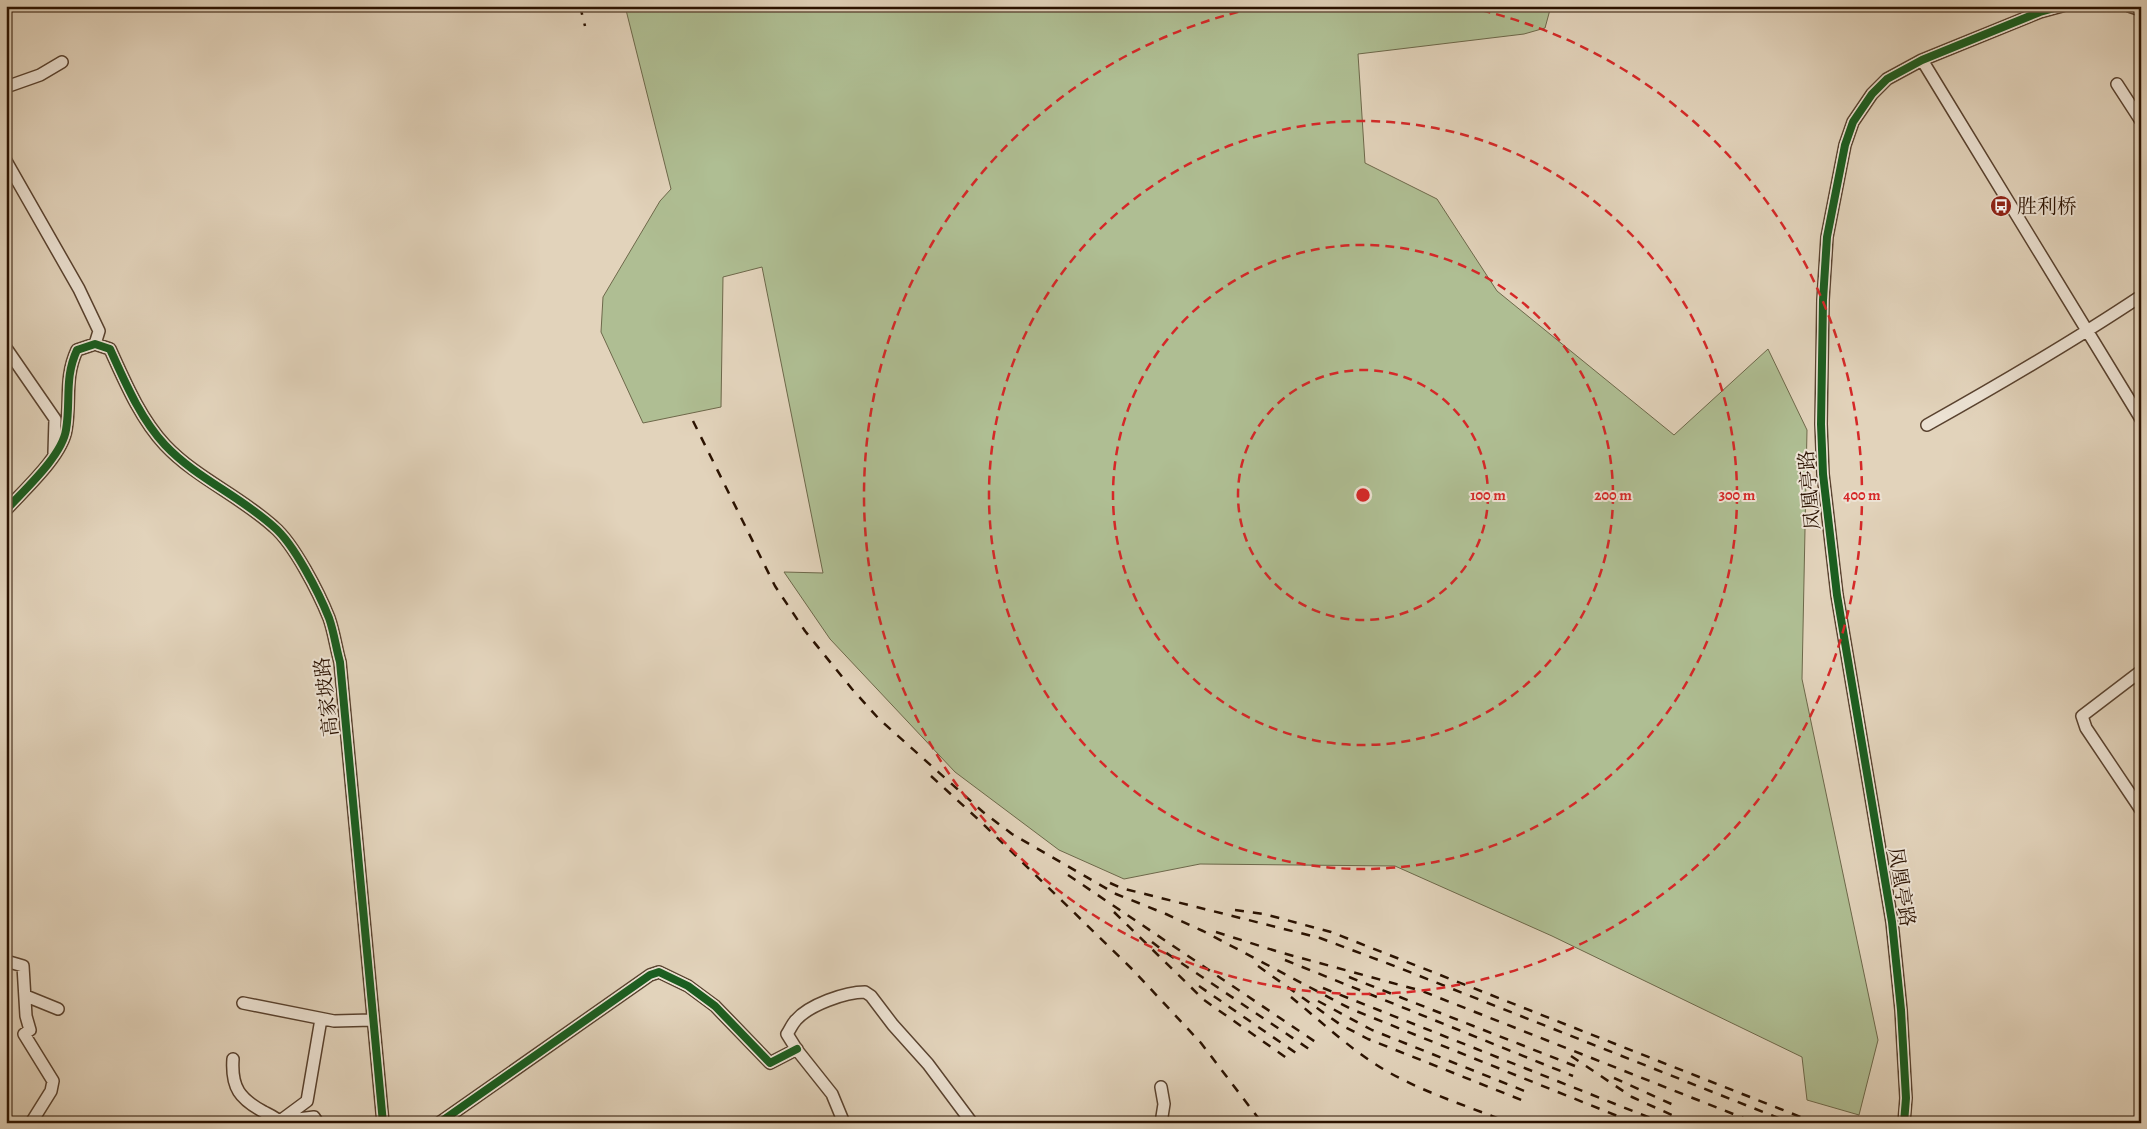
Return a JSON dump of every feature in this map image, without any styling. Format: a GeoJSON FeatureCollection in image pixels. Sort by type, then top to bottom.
{"type":"FeatureCollection","features":[{"type":"Feature","properties":{"kind":"street","name":"凤凰亭路"},"geometry":{"type":"LineString","coordinates":[[1904,1123],[1906,1098],[1901,1010],[1892,922],[1837,595],[1823,474],[1821,424],[1823,300],[1827,237],[1845,145],[1853,122],[1872,94],[1887,79],[1922,60],[2040,12],[2062,6]]}},
{"type":"Feature","properties":{"kind":"street"},"geometry":{"type":"LineString","coordinates":[[2129,6],[2141,10]]}},
{"type":"Feature","properties":{"kind":"street"},"geometry":{"type":"LineString","coordinates":[[1922,60],[2141,420]]}},
{"type":"Feature","properties":{"kind":"street"},"geometry":{"type":"LineString","coordinates":[[6,87],[40,75],[62,62]]}},
{"type":"Feature","properties":{"kind":"street"},"geometry":{"type":"LineString","coordinates":[[2117,84],[2141,122]]}},
{"type":"Feature","properties":{"kind":"street"},"geometry":{"type":"LineString","coordinates":[[6,161],[79,289],[99,330],[95,344],[77,350],[70,365],[66,431],[54,457],[6,510]]}},
{"type":"Feature","properties":{"kind":"street"},"geometry":{"type":"LineString","coordinates":[[1927,425],[2008,380],[2026,367],[2087,332],[2141,296]]}},
{"type":"Feature","properties":{"kind":"street","name":"高家坡路"},"geometry":{"type":"LineString","coordinates":[[95,344],[110,349],[128,389],[150,427],[165,445],[191,468],[276,527],[291,547],[329,619],[340,662],[383,1123]]}},
{"type":"Feature","properties":{"kind":"street"},"geometry":{"type":"LineString","coordinates":[[6,348],[54,419],[54,457]]}},
{"type":"Feature","properties":{"kind":"street"},"geometry":{"type":"LineString","coordinates":[[2141,671],[2082,716],[2086,728],[2141,810]]}},
{"type":"Feature","properties":{"kind":"street"},"geometry":{"type":"LineString","coordinates":[[6,961],[22,966],[26,996],[26,1016],[30,1030],[24,1034],[54,1081],[51,1091],[31,1123]]}},
{"type":"Feature","properties":{"kind":"street"},"geometry":{"type":"LineString","coordinates":[[439,1123],[650,975],[659,972],[688,986],[715,1006],[770,1063],[797,1049]]}},
{"type":"Feature","properties":{"kind":"street"},"geometry":{"type":"LineString","coordinates":[[844,1123],[832,1094],[787,1034],[796,1020],[812,1008],[830,1000],[865,992],[871,996],[893,1025],[928,1064],[972,1123]]}},
{"type":"Feature","properties":{"kind":"street"},"geometry":{"type":"LineString","coordinates":[[26,996],[58,1009]]}},
{"type":"Feature","properties":{"kind":"street"},"geometry":{"type":"LineString","coordinates":[[243,1004],[334,1021],[372,1020]]}},
{"type":"Feature","properties":{"kind":"street"},"geometry":{"type":"LineString","coordinates":[[280,1122],[307,1101],[321,1019]]}},
{"type":"Feature","properties":{"kind":"street"},"geometry":{"type":"LineString","coordinates":[[233,1059],[232,1074],[239,1094],[249,1104],[280,1122],[314,1117],[318,1123]]}},
{"type":"Feature","properties":{"kind":"street"},"geometry":{"type":"LineString","coordinates":[[1161,1087],[1164,1104],[1161,1123]]}},
{"type":"Feature","properties":{"kind":"street","name":"凤凰亭路"},"geometry":{"type":"LineString","coordinates":[[1906,1098],[1911,1123]]}},
{"type":"Feature","properties":{"kind":"green space"},"geometry":{"type":"Polygon","coordinates":[[[625,6],[1551,6],[1545,28],[1524,34],[1358,54],[1365,163],[1437,199],[1497,291],[1674,435],[1768,349],[1807,430],[1802,679],[1878,1040],[1859,1115],[1807,1100],[1802,1057],[1552,936],[1395,866],[1200,864],[1124,879],[1059,850],[955,772],[830,639],[784,572],[823,573],[762,267],[723,277],[721,407],[643,423],[601,332],[603,297],[660,201],[671,189],[625,6]]]}},
{"type":"Feature","properties":{"kind":"railway"},"geometry":{"type":"LineString","coordinates":[[580,6],[585,26]]}},
{"type":"Feature","properties":{"kind":"railway"},"geometry":{"type":"LineString","coordinates":[[693,421],[775,586],[805,631],[879,719],[983,812],[1012,834],[1116,894],[1203,931],[1351,1009],[1635,1123]]}},
{"type":"Feature","properties":{"kind":"railway"},"geometry":{"type":"LineString","coordinates":[[931,776],[1133,970],[1201,1043],[1262,1123]]}},
{"type":"Feature","properties":{"kind":"railway"},"geometry":{"type":"LineString","coordinates":[[1068,875],[1317,1043]]}},
{"type":"Feature","properties":{"kind":"railway"},"geometry":{"type":"LineString","coordinates":[[1110,883],[1121,888],[1320,938],[1791,1123]]}},
{"type":"Feature","properties":{"kind":"railway"},"geometry":{"type":"LineString","coordinates":[[1235,910],[1264,914],[1331,932],[1816,1123]]}},
{"type":"Feature","properties":{"kind":"railway"},"geometry":{"type":"LineString","coordinates":[[1114,912],[1204,1000],[1291,1061]]}},
{"type":"Feature","properties":{"kind":"railway"},"geometry":{"type":"LineString","coordinates":[[1216,932],[1279,952],[1422,991],[1756,1123]]}},
{"type":"Feature","properties":{"kind":"railway"},"geometry":{"type":"LineString","coordinates":[[1152,942],[1312,1051]]}},
{"type":"Feature","properties":{"kind":"railway"},"geometry":{"type":"LineString","coordinates":[[1285,960],[1573,1076]]}},
{"type":"Feature","properties":{"kind":"railway"},"geometry":{"type":"LineString","coordinates":[[1258,966],[1341,1025],[1368,1039],[1524,1101]]}},
{"type":"Feature","properties":{"kind":"railway"},"geometry":{"type":"LineString","coordinates":[[1349,977],[1575,1066]]}},
{"type":"Feature","properties":{"kind":"railway"},"geometry":{"type":"LineString","coordinates":[[1199,986],[1296,1053]]}},
{"type":"Feature","properties":{"kind":"railway"},"geometry":{"type":"LineString","coordinates":[[1323,988],[1663,1123]]}},
{"type":"Feature","properties":{"kind":"railway"},"geometry":{"type":"LineString","coordinates":[[1291,997],[1351,1047],[1390,1073],[1434,1094],[1510,1123]]}},
{"type":"Feature","properties":{"kind":"railway"},"geometry":{"type":"LineString","coordinates":[[1318,1001],[1372,1030],[1527,1092]]}},
{"type":"Feature","properties":{"kind":"railway"},"geometry":{"type":"LineString","coordinates":[[1571,1056],[1632,1097],[1674,1116]]}},
{"type":"Feature","properties":{"kind":"railway"},"geometry":{"type":"LineString","coordinates":[[1614,1078],[1678,1107]]}},
{"type":"Feature","properties":{"kind":"cycle path"},"geometry":{"type":"LineString","coordinates":[[1904,1123],[1906,1098],[1901,1010],[1892,922],[1837,595],[1823,474],[1821,424],[1823,300],[1827,237],[1845,145],[1853,122],[1872,94],[1887,79],[1922,60],[2040,12],[2062,6]]}},
{"type":"Feature","properties":{"kind":"cycle path"},"geometry":{"type":"LineString","coordinates":[[6,510],[50,461],[63,440],[66,430],[69,380],[73,360],[77,350],[95,344],[110,349],[127,387],[148,423],[165,445],[190,467],[261,516],[282,535],[298,557],[329,618],[340,662],[383,1123]]}},
{"type":"Feature","properties":{"kind":"cycle path"},"geometry":{"type":"LineString","coordinates":[[439,1123],[650,975],[659,972],[688,986],[715,1006],[770,1063],[797,1049]]}},
{"type":"Feature","properties":{"kind":"place","name":"胜利桥"},"geometry":{"type":"Point","coordinates":[2001,206]}}]}
